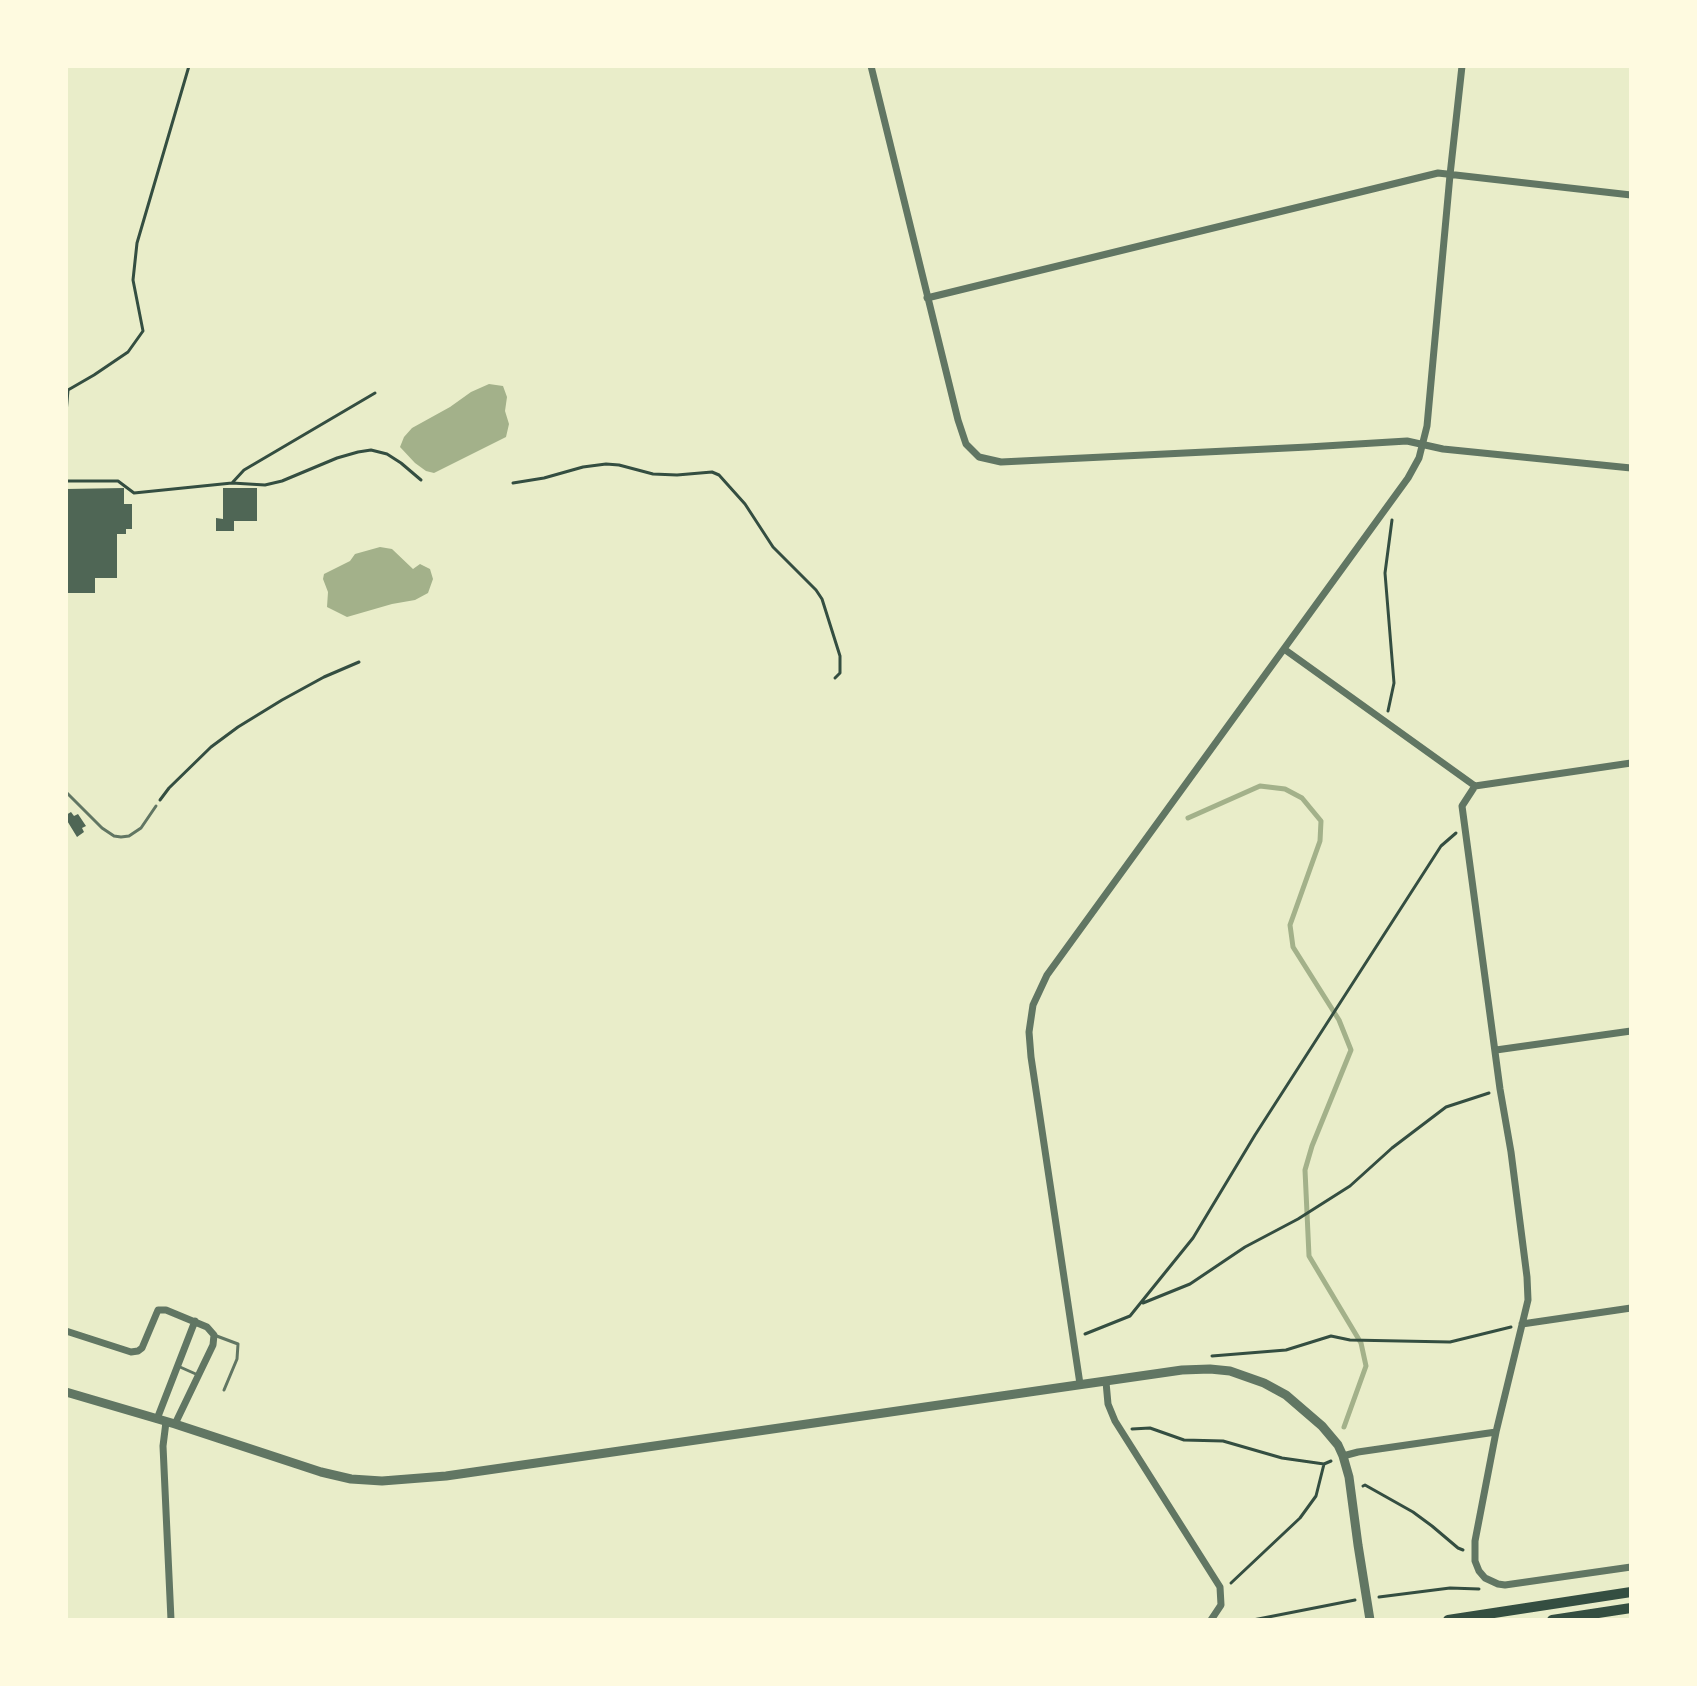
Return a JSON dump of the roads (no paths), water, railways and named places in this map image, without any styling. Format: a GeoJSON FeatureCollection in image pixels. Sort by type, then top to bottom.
{"type":"FeatureCollection","features":[{"type":"Feature","properties":{"kind":"main road"},"geometry":{"type":"LineString","coordinates":[[1448,1620],[1631,1592]]}},
{"type":"Feature","properties":{"kind":"main road"},"geometry":{"type":"LineString","coordinates":[[1552,1620],[1631,1608]]}},
{"type":"Feature","properties":{"kind":"street"},"geometry":{"type":"LineString","coordinates":[[871,66],[962,437],[974,454],[1001,462],[1407,441],[1443,449],[1631,468]]}},
{"type":"Feature","properties":{"kind":"street"},"geometry":{"type":"LineString","coordinates":[[1080,1384],[1031,1057],[1029,1032],[1033,1005],[1047,975],[1408,478],[1419,458],[1427,426],[1462,66]]}},
{"type":"Feature","properties":{"kind":"street"},"geometry":{"type":"LineString","coordinates":[[927,298],[1438,173],[1631,195]]}},
{"type":"Feature","properties":{"kind":"street"},"geometry":{"type":"LineString","coordinates":[[1284,649],[1475,786],[1631,763]]}},
{"type":"Feature","properties":{"kind":"street"},"geometry":{"type":"LineString","coordinates":[[1475,786],[1462,806],[1511,1152],[1528,1300],[1496,1432],[1474,1554],[1479,1571],[1491,1582],[1505,1585],[1631,1567]]}},
{"type":"Feature","properties":{"kind":"street"},"geometry":{"type":"LineString","coordinates":[[1496,1050],[1631,1031]]}},
{"type":"Feature","properties":{"kind":"street"},"geometry":{"type":"LineString","coordinates":[[1522,1324],[1631,1308]]}},
{"type":"Feature","properties":{"kind":"street"},"geometry":{"type":"LineString","coordinates":[[66,1331],[131,1352],[142,1348],[158,1310],[166,1310],[207,1327],[214,1335],[213,1345],[198,1375],[166,1422]]}},
{"type":"Feature","properties":{"kind":"street"},"geometry":{"type":"LineString","coordinates":[[171,1620],[163,1446],[178,1367],[195,1321]]}},
{"type":"Feature","properties":{"kind":"street"},"geometry":{"type":"LineString","coordinates":[[66,1392],[321,1472],[351,1479],[382,1481],[446,1476],[1080,1384],[1210,1369],[1243,1375],[1274,1387],[1304,1409],[1331,1435],[1343,1456],[1351,1488],[1370,1620]]}},
{"type":"Feature","properties":{"kind":"street"},"geometry":{"type":"LineString","coordinates":[[1106,1382],[1108,1404],[1120,1429],[1220,1587],[1221,1605],[1214,1618]]}},
{"type":"Feature","properties":{"kind":"street"},"geometry":{"type":"LineString","coordinates":[[1343,1456],[1496,1432]]}},
{"type":"Feature","properties":{"kind":"lane"},"geometry":{"type":"LineString","coordinates":[[66,792],[102,828],[121,837],[141,828],[156,806]]}},
{"type":"Feature","properties":{"kind":"lane"},"geometry":{"type":"LineString","coordinates":[[214,1335],[238,1344],[237,1359],[224,1390]]}},
{"type":"Feature","properties":{"kind":"lane"},"geometry":{"type":"LineString","coordinates":[[178,1367],[198,1375]]}},
{"type":"Feature","properties":{"kind":"waterway"},"geometry":{"type":"LineString","coordinates":[[1188,818],[1260,786],[1285,789],[1302,798],[1321,821],[1320,841],[1290,925],[1293,947],[1339,1020],[1351,1050],[1305,1170],[1309,1256],[1361,1343],[1366,1366],[1344,1427]]}}]}
